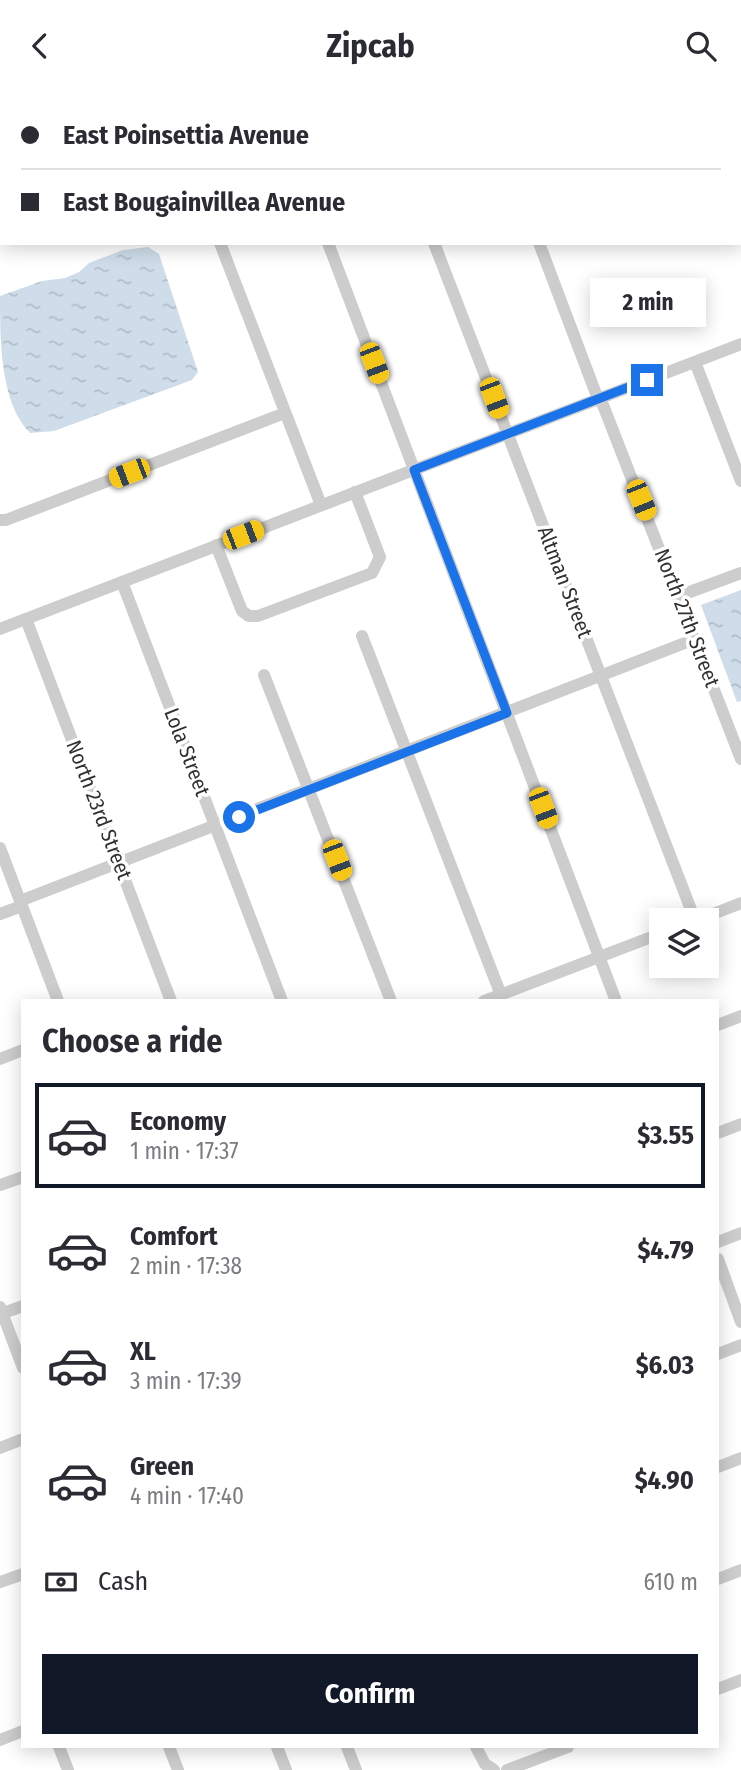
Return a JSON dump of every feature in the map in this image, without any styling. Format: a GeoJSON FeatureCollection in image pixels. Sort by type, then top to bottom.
{"type":"FeatureCollection","features":[{"type":"Feature","properties":{"kind":"street"},"geometry":{"type":"LineString","coordinates":[[221,245],[321,505]]}},
{"type":"Feature","properties":{"kind":"street"},"geometry":{"type":"LineString","coordinates":[[329,245],[615,999]]}},
{"type":"Feature","properties":{"kind":"street","name":"Altman Street"},"geometry":{"type":"LineString","coordinates":[[435,245],[690,908]]}},
{"type":"Feature","properties":{"kind":"street","name":"North 27th Street"},"geometry":{"type":"LineString","coordinates":[[539,245],[695,639],[735,725],[741,759]]}},
{"type":"Feature","properties":{"kind":"street"},"geometry":{"type":"LineString","coordinates":[[0,629],[741,344]]}},
{"type":"Feature","properties":{"kind":"street"},"geometry":{"type":"LineString","coordinates":[[695,362],[741,481]]}},
{"type":"Feature","properties":{"kind":"street"},"geometry":{"type":"LineString","coordinates":[[0,520],[6,520],[285,413]]}},
{"type":"Feature","properties":{"kind":"street"},"geometry":{"type":"LineString","coordinates":[[216,545],[242,611],[249,616],[258,616],[372,573],[380,557],[355,492]]}},
{"type":"Feature","properties":{"kind":"street"},"geometry":{"type":"LineString","coordinates":[[679,596],[741,573]]}},
{"type":"Feature","properties":{"kind":"street","name":"Lola Street"},"geometry":{"type":"LineString","coordinates":[[122,582],[281,999]]}},
{"type":"Feature","properties":{"kind":"street","name":"North 23rd Street"},"geometry":{"type":"LineString","coordinates":[[26,619],[171,999]]}},
{"type":"Feature","properties":{"kind":"street"},"geometry":{"type":"LineString","coordinates":[[362,636],[500,995]]}},
{"type":"Feature","properties":{"kind":"street"},"geometry":{"type":"LineString","coordinates":[[0,914],[119,863],[695,639]]}},
{"type":"Feature","properties":{"kind":"street"},"geometry":{"type":"LineString","coordinates":[[264,675],[390,999]]}},
{"type":"Feature","properties":{"kind":"street"},"geometry":{"type":"LineString","coordinates":[[0,848],[57,999]]}},
{"type":"Feature","properties":{"kind":"street"},"geometry":{"type":"LineString","coordinates":[[719,912],[741,903]]}},
{"type":"Feature","properties":{"kind":"street"},"geometry":{"type":"LineString","coordinates":[[489,999],[649,938]]}},
{"type":"Feature","properties":{"kind":"street"},"geometry":{"type":"LineString","coordinates":[[719,1025],[741,1016]]}},
{"type":"Feature","properties":{"kind":"street"},"geometry":{"type":"LineString","coordinates":[[0,1059],[21,1051]]}},
{"type":"Feature","properties":{"kind":"street"},"geometry":{"type":"LineString","coordinates":[[719,1133],[741,1123]]}},
{"type":"Feature","properties":{"kind":"street"},"geometry":{"type":"LineString","coordinates":[[0,1185],[21,1178]]}},
{"type":"Feature","properties":{"kind":"street"},"geometry":{"type":"LineString","coordinates":[[719,1242],[741,1233]]}},
{"type":"Feature","properties":{"kind":"street"},"geometry":{"type":"LineString","coordinates":[[719,1262],[741,1322]]}},
{"type":"Feature","properties":{"kind":"street"},"geometry":{"type":"LineString","coordinates":[[21,1307],[1,1312],[21,1363]]}},
{"type":"Feature","properties":{"kind":"street"},"geometry":{"type":"LineString","coordinates":[[719,1354],[741,1345]]}},
{"type":"Feature","properties":{"kind":"street"},"geometry":{"type":"LineString","coordinates":[[0,1448],[21,1440]]}},
{"type":"Feature","properties":{"kind":"street"},"geometry":{"type":"LineString","coordinates":[[719,1467],[741,1458]]}},
{"type":"Feature","properties":{"kind":"street"},"geometry":{"type":"LineString","coordinates":[[719,1579],[741,1570]]}},
{"type":"Feature","properties":{"kind":"street"},"geometry":{"type":"LineString","coordinates":[[0,1582],[21,1575]]}},
{"type":"Feature","properties":{"kind":"street"},"geometry":{"type":"LineString","coordinates":[[719,1689],[741,1680]]}},
{"type":"Feature","properties":{"kind":"street"},"geometry":{"type":"LineString","coordinates":[[0,1740],[21,1732]]}},
{"type":"Feature","properties":{"kind":"street"},"geometry":{"type":"LineString","coordinates":[[59,1748],[68,1770]]}},
{"type":"Feature","properties":{"kind":"street"},"geometry":{"type":"LineString","coordinates":[[169,1748],[178,1770]]}},
{"type":"Feature","properties":{"kind":"street"},"geometry":{"type":"LineString","coordinates":[[277,1748],[286,1770]]}},
{"type":"Feature","properties":{"kind":"street"},"geometry":{"type":"LineString","coordinates":[[347,1748],[356,1770]]}},
{"type":"Feature","properties":{"kind":"street"},"geometry":{"type":"LineString","coordinates":[[477,1748],[485,1763],[494,1770]]}},
{"type":"Feature","properties":{"kind":"street"},"geometry":{"type":"LineString","coordinates":[[507,1770],[566,1748]]}},
{"type":"Feature","properties":{"kind":"water"},"geometry":{"type":"Polygon","coordinates":[[[148,247],[159,254],[198,372],[192,380],[54,431],[30,433],[20,420],[7,388],[0,332],[0,296],[42,281],[65,278],[79,272],[89,263],[123,250],[148,247]]]}},
{"type":"Feature","properties":{"kind":"water"},"geometry":{"type":"Polygon","coordinates":[[[741,590],[741,701],[737,702],[701,605],[741,590]]]}},
{"type":"Feature","properties":{"kind":"route"},"geometry":{"type":"LineString","coordinates":[[239,817],[507,713],[414,470],[647,380]]}}]}
